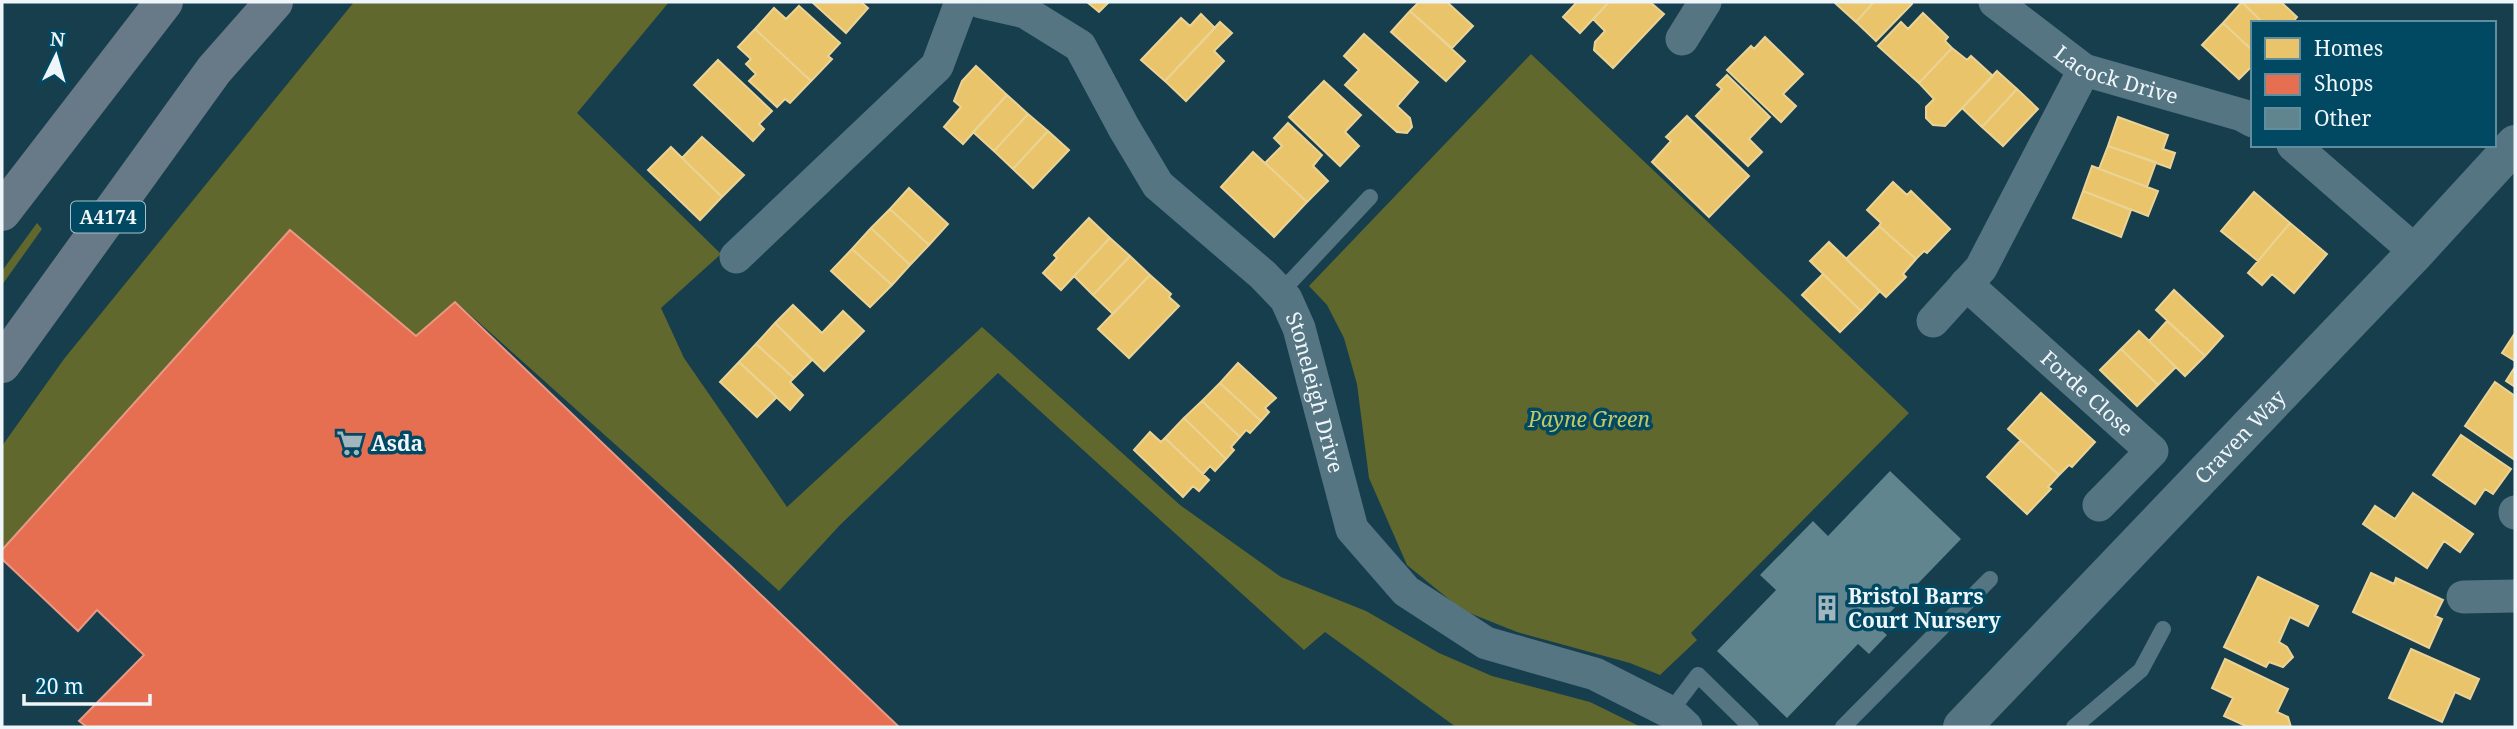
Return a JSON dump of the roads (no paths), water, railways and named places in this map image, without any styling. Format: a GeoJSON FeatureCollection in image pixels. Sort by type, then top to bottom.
{"type":"FeatureCollection","features":[{"type":"Feature","properties":{"kind":"highway"},"geometry":{"type":"LineString","coordinates":[[2,212],[164,2]]}},
{"type":"Feature","properties":{"kind":"highway","name":"A4174"},"geometry":{"type":"LineString","coordinates":[[2,364],[214,70],[274,2]]}},
{"type":"Feature","properties":{"kind":"street"},"geometry":{"type":"LineString","coordinates":[[736,257],[937,66],[961,2]]}},
{"type":"Feature","properties":{"kind":"street","name":"Stoneleigh Drive"},"geometry":{"type":"LineString","coordinates":[[981,2],[1026,12],[1080,46],[1158,185],[1263,275],[1286,299],[1299,328],[1352,529],[1406,591],[1486,643],[1595,674],[1678,720]]}},
{"type":"Feature","properties":{"kind":"street"},"geometry":{"type":"LineString","coordinates":[[1682,39],[1705,2]]}},
{"type":"Feature","properties":{"kind":"street","name":"Lacock Drive"},"geometry":{"type":"LineString","coordinates":[[1995,2],[2084,70],[2242,115],[2251,120]]}},
{"type":"Feature","properties":{"kind":"street"},"geometry":{"type":"LineString","coordinates":[[1933,321],[1980,268],[2084,70]]}},
{"type":"Feature","properties":{"kind":"street","name":"Craven Way"},"geometry":{"type":"LineString","coordinates":[[1962,727],[2416,252],[2515,144]]}},
{"type":"Feature","properties":{"kind":"street"},"geometry":{"type":"LineString","coordinates":[[2295,147],[2416,252]]}},
{"type":"Feature","properties":{"kind":"street","name":"Forde Close"},"geometry":{"type":"LineString","coordinates":[[1966,284],[2152,451],[2099,505]]}},
{"type":"Feature","properties":{"kind":"street"},"geometry":{"type":"LineString","coordinates":[[2463,597],[2515,596]]}},
{"type":"Feature","properties":{"kind":"lane"},"geometry":{"type":"LineString","coordinates":[[1280,293],[1370,197]]}},
{"type":"Feature","properties":{"kind":"lane"},"geometry":{"type":"LineString","coordinates":[[1843,727],[1990,579]]}},
{"type":"Feature","properties":{"kind":"lane"},"geometry":{"type":"LineString","coordinates":[[2074,727],[2141,670],[2163,629]]}},
{"type":"Feature","properties":{"kind":"lane"},"geometry":{"type":"LineString","coordinates":[[1678,720],[1698,675],[1751,727]]}},
{"type":"Feature","properties":{"kind":"place","name":"Asda"},"geometry":{"type":"Point","coordinates":[350,443]}},
{"type":"Feature","properties":{"kind":"place","name":"Bristol Barrs Court Nursery"},"geometry":{"type":"Point","coordinates":[1827,608]}},
{"type":"Feature","properties":{"kind":"park label","name":"Payne Green"},"geometry":{"type":"Point","coordinates":[1589,419]}}]}
